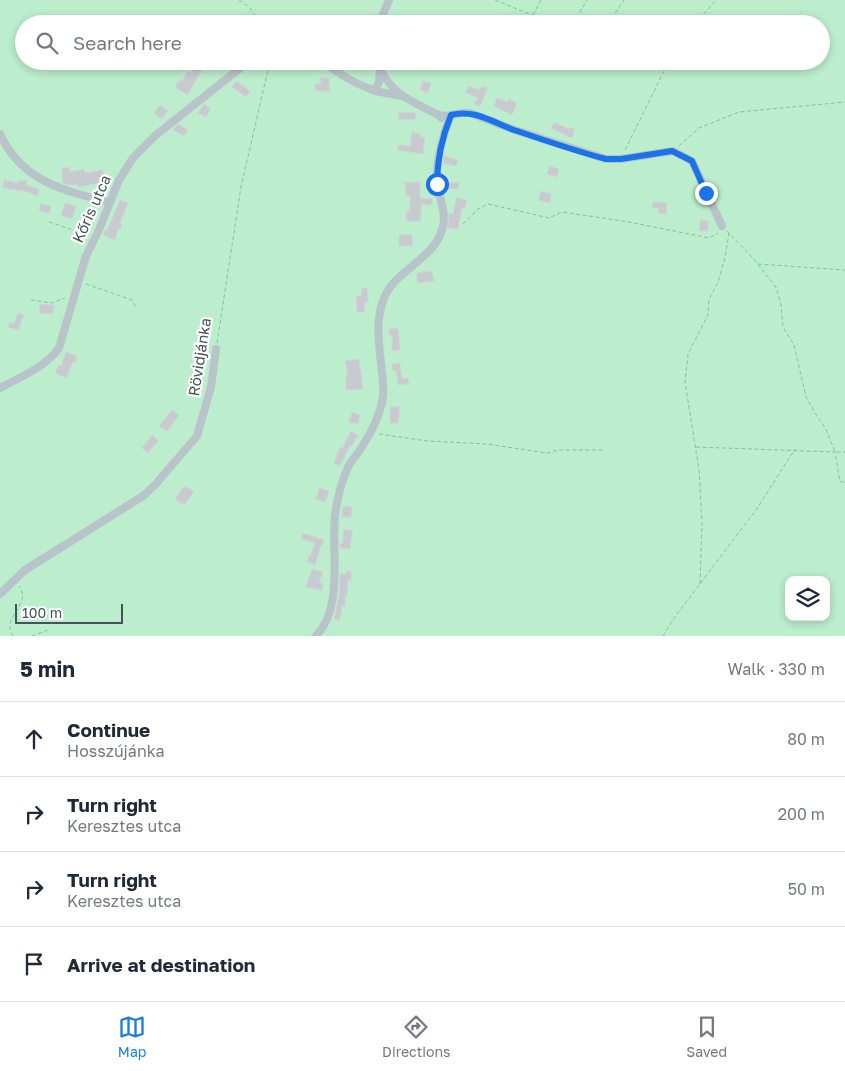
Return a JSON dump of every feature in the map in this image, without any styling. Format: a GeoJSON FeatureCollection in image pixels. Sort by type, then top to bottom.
{"type":"FeatureCollection","features":[{"type":"Feature","properties":{"kind":"street"},"geometry":{"type":"LineString","coordinates":[[383,15],[389,0]]}},
{"type":"Feature","properties":{"kind":"street","name":"Kőris utca"},"geometry":{"type":"LineString","coordinates":[[0,388],[30,372],[57,352],[62,343],[86,256],[119,180],[133,158],[156,135],[238,70]]}},
{"type":"Feature","properties":{"kind":"street"},"geometry":{"type":"LineString","coordinates":[[333,70],[361,86],[375,91],[402,96],[439,115],[451,115],[462,112],[470,113],[512,129],[606,159],[621,159],[672,151],[692,161],[722,226]]}},
{"type":"Feature","properties":{"kind":"street"},"geometry":{"type":"LineString","coordinates":[[375,91],[379,82],[378,70]]}},
{"type":"Feature","properties":{"kind":"street"},"geometry":{"type":"LineString","coordinates":[[381,70],[391,85],[402,96]]}},
{"type":"Feature","properties":{"kind":"street"},"geometry":{"type":"LineString","coordinates":[[439,115],[446,126]]}},
{"type":"Feature","properties":{"kind":"street"},"geometry":{"type":"LineString","coordinates":[[316,636],[324,626],[332,600],[335,580],[336,514],[345,477],[349,465],[371,433],[383,396],[378,324],[384,298],[391,285],[427,252],[443,228],[444,210],[437,178],[441,146],[451,115]]}},
{"type":"Feature","properties":{"kind":"street"},"geometry":{"type":"LineString","coordinates":[[0,134],[8,150],[22,166],[38,178],[64,190],[110,202]]}},
{"type":"Feature","properties":{"kind":"street","name":"Rövidjánka"},"geometry":{"type":"LineString","coordinates":[[0,594],[25,570],[143,496],[154,486],[197,436],[211,388],[216,349]]}},
{"type":"Feature","properties":{"kind":"path"},"geometry":{"type":"LineString","coordinates":[[239,0],[249,6],[256,15]]}},
{"type":"Feature","properties":{"kind":"path"},"geometry":{"type":"LineString","coordinates":[[495,0],[533,15],[541,0]]}},
{"type":"Feature","properties":{"kind":"path"},"geometry":{"type":"LineString","coordinates":[[579,15],[587,0]]}},
{"type":"Feature","properties":{"kind":"path"},"geometry":{"type":"LineString","coordinates":[[614,15],[624,0]]}},
{"type":"Feature","properties":{"kind":"path"},"geometry":{"type":"LineString","coordinates":[[704,15],[716,0]]}},
{"type":"Feature","properties":{"kind":"path","name":"Rövidjánka"},"geometry":{"type":"LineString","coordinates":[[216,349],[240,187],[268,70]]}},
{"type":"Feature","properties":{"kind":"path"},"geometry":{"type":"LineString","coordinates":[[621,159],[665,70]]}},
{"type":"Feature","properties":{"kind":"path"},"geometry":{"type":"LineString","coordinates":[[672,151],[699,128],[739,112],[845,102]]}},
{"type":"Feature","properties":{"kind":"path"},"geometry":{"type":"LineString","coordinates":[[463,224],[478,209],[488,204],[549,218],[562,212],[630,222],[710,238],[717,234],[722,226],[758,264],[776,287],[781,304],[782,327],[794,345],[806,397],[826,429],[835,452],[840,481],[845,483]]}},
{"type":"Feature","properties":{"kind":"path"},"geometry":{"type":"LineString","coordinates":[[49,222],[95,238]]}},
{"type":"Feature","properties":{"kind":"path"},"geometry":{"type":"LineString","coordinates":[[700,584],[702,523],[699,470],[685,382],[688,354],[708,315],[709,299],[718,282],[725,258],[729,233]]}},
{"type":"Feature","properties":{"kind":"path"},"geometry":{"type":"LineString","coordinates":[[758,264],[845,270]]}},
{"type":"Feature","properties":{"kind":"path"},"geometry":{"type":"LineString","coordinates":[[78,281],[132,300],[136,307]]}},
{"type":"Feature","properties":{"kind":"path"},"geometry":{"type":"LineString","coordinates":[[31,300],[52,303],[75,293]]}},
{"type":"Feature","properties":{"kind":"path"},"geometry":{"type":"LineString","coordinates":[[371,433],[427,441],[488,444],[532,450],[538,453],[558,450],[603,450]]}},
{"type":"Feature","properties":{"kind":"path"},"geometry":{"type":"LineString","coordinates":[[696,447],[845,452]]}},
{"type":"Feature","properties":{"kind":"path"},"geometry":{"type":"LineString","coordinates":[[663,636],[756,510],[795,449]]}},
{"type":"Feature","properties":{"kind":"path"},"geometry":{"type":"LineString","coordinates":[[9,584],[18,586],[23,593],[22,600],[12,612],[9,623],[10,633],[13,636]]}},
{"type":"Feature","properties":{"kind":"path"},"geometry":{"type":"LineString","coordinates":[[32,636],[48,630]]}},
{"type":"Feature","properties":{"kind":"green space"},"geometry":{"type":"Polygon","coordinates":[[[0,0],[845,0],[845,636],[0,636],[0,0]]]}},
{"type":"Feature","properties":{"kind":"building"},"geometry":{"type":"Polygon","coordinates":[[[192,70],[202,70],[187,95],[175,87],[180,80],[182,81],[188,71],[191,73],[192,70]]]}},
{"type":"Feature","properties":{"kind":"building"},"geometry":{"type":"Polygon","coordinates":[[[320,78],[329,78],[330,91],[315,91],[315,84],[321,84],[320,78]]]}},
{"type":"Feature","properties":{"kind":"building"},"geometry":{"type":"Polygon","coordinates":[[[236,81],[250,91],[246,97],[232,87],[236,81]]]}},
{"type":"Feature","properties":{"kind":"building"},"geometry":{"type":"Polygon","coordinates":[[[423,81],[431,83],[428,93],[420,90],[423,81]]]}},
{"type":"Feature","properties":{"kind":"building"},"geometry":{"type":"Polygon","coordinates":[[[468,86],[479,90],[480,87],[483,88],[484,86],[488,88],[480,106],[474,104],[478,98],[466,93],[468,86]]]}},
{"type":"Feature","properties":{"kind":"building"},"geometry":{"type":"Polygon","coordinates":[[[497,98],[507,102],[509,99],[517,103],[512,115],[494,106],[497,98]]]}},
{"type":"Feature","properties":{"kind":"building"},"geometry":{"type":"Polygon","coordinates":[[[204,104],[211,109],[206,117],[198,113],[204,104]]]}},
{"type":"Feature","properties":{"kind":"building"},"geometry":{"type":"Polygon","coordinates":[[[160,105],[168,111],[162,119],[154,113],[160,105]]]}},
{"type":"Feature","properties":{"kind":"building"},"geometry":{"type":"Polygon","coordinates":[[[399,112],[416,113],[415,120],[398,119],[399,112]]]}},
{"type":"Feature","properties":{"kind":"building"},"geometry":{"type":"Polygon","coordinates":[[[554,122],[569,129],[570,127],[575,129],[572,138],[551,128],[554,122]]]}},
{"type":"Feature","properties":{"kind":"building"},"geometry":{"type":"Polygon","coordinates":[[[178,124],[188,130],[184,136],[173,130],[178,124]]]}},
{"type":"Feature","properties":{"kind":"building"},"geometry":{"type":"Polygon","coordinates":[[[412,132],[420,134],[420,136],[425,138],[423,154],[398,150],[398,145],[410,146],[412,132]]]}},
{"type":"Feature","properties":{"kind":"building"},"geometry":{"type":"Polygon","coordinates":[[[444,156],[458,160],[456,166],[443,163],[444,156]]]}},
{"type":"Feature","properties":{"kind":"building"},"geometry":{"type":"Polygon","coordinates":[[[550,166],[559,169],[557,177],[547,174],[550,166]]]}},
{"type":"Feature","properties":{"kind":"building"},"geometry":{"type":"Polygon","coordinates":[[[69,167],[70,172],[84,169],[85,173],[103,170],[105,182],[78,187],[78,185],[63,183],[62,168],[69,167]]]}},
{"type":"Feature","properties":{"kind":"building"},"geometry":{"type":"Polygon","coordinates":[[[4,180],[18,183],[18,180],[27,181],[26,185],[39,189],[37,196],[25,191],[3,188],[4,180]]]}},
{"type":"Feature","properties":{"kind":"building"},"geometry":{"type":"Polygon","coordinates":[[[405,182],[420,182],[420,198],[432,199],[432,205],[421,204],[421,221],[406,221],[406,211],[410,211],[410,196],[406,196],[405,182]]]}},
{"type":"Feature","properties":{"kind":"building"},"geometry":{"type":"Polygon","coordinates":[[[444,182],[459,183],[458,189],[444,189],[444,182]]]}},
{"type":"Feature","properties":{"kind":"building"},"geometry":{"type":"Polygon","coordinates":[[[541,191],[551,194],[550,203],[538,200],[541,191]]]}},
{"type":"Feature","properties":{"kind":"building"},"geometry":{"type":"Polygon","coordinates":[[[456,198],[467,200],[465,208],[462,207],[458,229],[448,228],[449,213],[453,214],[456,198]]]}},
{"type":"Feature","properties":{"kind":"building"},"geometry":{"type":"Polygon","coordinates":[[[120,200],[128,203],[115,240],[103,235],[105,230],[107,231],[120,200]]]}},
{"type":"Feature","properties":{"kind":"building"},"geometry":{"type":"Polygon","coordinates":[[[653,202],[667,203],[666,214],[658,213],[659,208],[652,208],[653,202]]]}},
{"type":"Feature","properties":{"kind":"building"},"geometry":{"type":"Polygon","coordinates":[[[65,203],[76,206],[72,219],[61,215],[65,203]]]}},
{"type":"Feature","properties":{"kind":"building"},"geometry":{"type":"Polygon","coordinates":[[[40,204],[51,206],[50,213],[39,211],[40,204]]]}},
{"type":"Feature","properties":{"kind":"building"},"geometry":{"type":"Polygon","coordinates":[[[700,220],[709,221],[708,231],[699,231],[700,220]]]}},
{"type":"Feature","properties":{"kind":"building"},"geometry":{"type":"Polygon","coordinates":[[[399,235],[412,235],[413,246],[399,246],[399,235]]]}},
{"type":"Feature","properties":{"kind":"building"},"geometry":{"type":"Polygon","coordinates":[[[432,271],[434,281],[418,283],[416,273],[432,271]]]}},
{"type":"Feature","properties":{"kind":"building"},"geometry":{"type":"Polygon","coordinates":[[[361,288],[367,288],[368,302],[364,303],[365,312],[357,312],[356,296],[362,295],[361,288]]]}},
{"type":"Feature","properties":{"kind":"building"},"geometry":{"type":"Polygon","coordinates":[[[40,304],[54,305],[53,314],[39,313],[40,304]]]}},
{"type":"Feature","properties":{"kind":"building"},"geometry":{"type":"Polygon","coordinates":[[[18,313],[24,315],[18,330],[8,327],[10,322],[14,324],[18,313]]]}},
{"type":"Feature","properties":{"kind":"building"},"geometry":{"type":"Polygon","coordinates":[[[398,328],[400,350],[392,351],[392,335],[389,335],[389,329],[398,328]]]}},
{"type":"Feature","properties":{"kind":"building"},"geometry":{"type":"Polygon","coordinates":[[[66,352],[77,356],[66,378],[55,373],[59,365],[61,366],[66,352]]]}},
{"type":"Feature","properties":{"kind":"building"},"geometry":{"type":"Polygon","coordinates":[[[359,359],[363,389],[346,390],[346,375],[348,375],[345,361],[359,359]]]}},
{"type":"Feature","properties":{"kind":"building"},"geometry":{"type":"Polygon","coordinates":[[[400,363],[402,379],[408,378],[409,384],[398,385],[396,370],[393,371],[392,364],[400,363]]]}},
{"type":"Feature","properties":{"kind":"building"},"geometry":{"type":"Polygon","coordinates":[[[390,407],[400,407],[398,423],[390,423],[390,407]]]}},
{"type":"Feature","properties":{"kind":"building"},"geometry":{"type":"Polygon","coordinates":[[[172,410],[179,415],[167,431],[159,426],[172,410]]]}},
{"type":"Feature","properties":{"kind":"building"},"geometry":{"type":"Polygon","coordinates":[[[352,412],[360,415],[358,424],[349,422],[352,412]]]}},
{"type":"Feature","properties":{"kind":"building"},"geometry":{"type":"Polygon","coordinates":[[[351,431],[358,435],[352,446],[350,445],[340,466],[334,463],[340,448],[342,449],[351,431]]]}},
{"type":"Feature","properties":{"kind":"building"},"geometry":{"type":"Polygon","coordinates":[[[152,435],[158,441],[148,453],[142,448],[152,435]]]}},
{"type":"Feature","properties":{"kind":"building"},"geometry":{"type":"Polygon","coordinates":[[[186,486],[194,492],[184,505],[175,499],[183,487],[185,488],[186,486]]]}},
{"type":"Feature","properties":{"kind":"building"},"geometry":{"type":"Polygon","coordinates":[[[319,488],[329,491],[325,502],[316,499],[319,488]]]}},
{"type":"Feature","properties":{"kind":"building"},"geometry":{"type":"Polygon","coordinates":[[[343,506],[352,507],[351,517],[342,517],[343,506]]]}},
{"type":"Feature","properties":{"kind":"building"},"geometry":{"type":"Polygon","coordinates":[[[343,530],[352,530],[350,549],[340,548],[340,543],[343,543],[343,530]]]}},
{"type":"Feature","properties":{"kind":"building"},"geometry":{"type":"Polygon","coordinates":[[[303,533],[324,540],[315,565],[307,562],[315,543],[301,539],[303,533]]]}},
{"type":"Feature","properties":{"kind":"building"},"geometry":{"type":"Polygon","coordinates":[[[312,569],[323,572],[319,583],[323,584],[322,590],[306,587],[312,569]]]}},
{"type":"Feature","properties":{"kind":"building"},"geometry":{"type":"Polygon","coordinates":[[[346,571],[351,571],[351,580],[348,580],[345,606],[342,606],[340,620],[334,619],[339,595],[340,574],[346,574],[346,571]]]}},
{"type":"Feature","properties":{"kind":"route"},"geometry":{"type":"LineString","coordinates":[[437,184],[441,146],[446,126],[451,115],[462,112],[470,113],[512,129],[606,159],[621,159],[672,151],[692,161],[706,193]]}}]}
